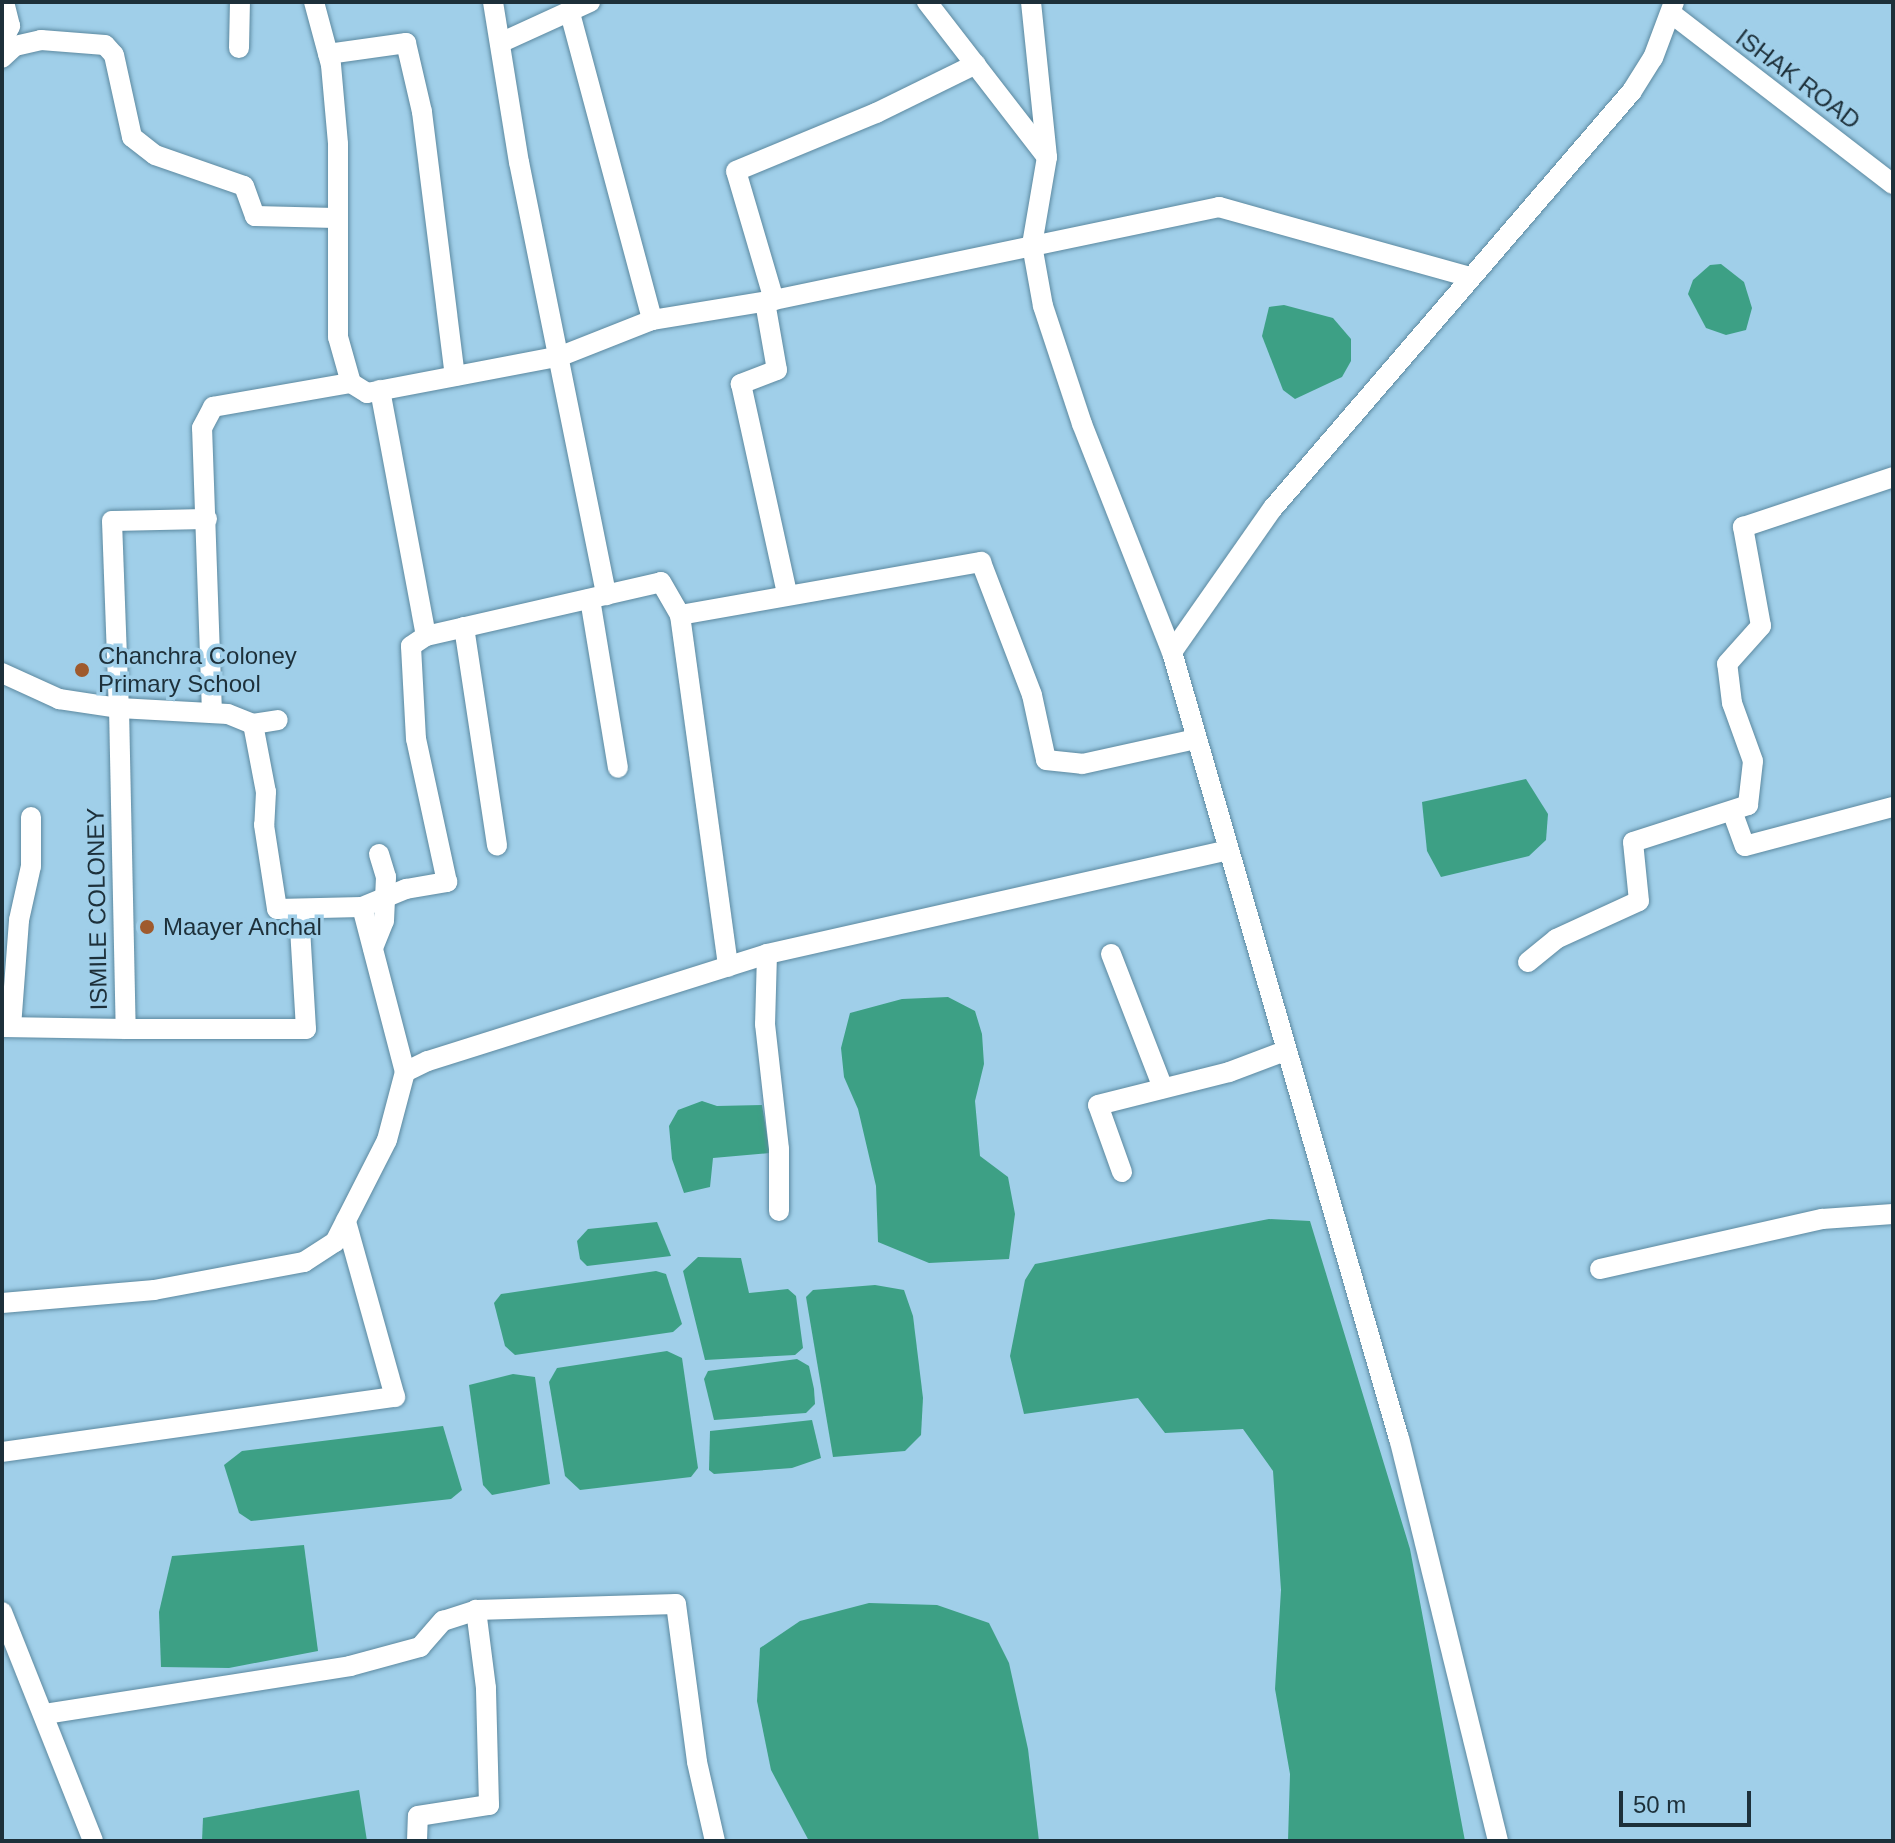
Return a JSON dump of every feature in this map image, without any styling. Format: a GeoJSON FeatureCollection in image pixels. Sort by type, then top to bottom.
{"type":"FeatureCollection","features":[{"type":"Feature","properties":{"kind":"street"},"geometry":{"type":"LineString","coordinates":[[2,42],[10,26],[4,2]]}},
{"type":"Feature","properties":{"kind":"street"},"geometry":{"type":"LineString","coordinates":[[239,48],[240,2]]}},
{"type":"Feature","properties":{"kind":"street"},"geometry":{"type":"LineString","coordinates":[[314,2],[328,54],[338,144],[335,218],[338,337],[351,383]]}},
{"type":"Feature","properties":{"kind":"street"},"geometry":{"type":"LineString","coordinates":[[493,2],[519,162],[561,356],[598,597],[618,768]]}},
{"type":"Feature","properties":{"kind":"street"},"geometry":{"type":"LineString","coordinates":[[500,43],[590,2]]}},
{"type":"Feature","properties":{"kind":"street"},"geometry":{"type":"LineString","coordinates":[[927,2],[1047,157]]}},
{"type":"Feature","properties":{"kind":"street"},"geometry":{"type":"LineString","coordinates":[[1031,2],[1047,157],[1032,245],[1043,306],[1082,424],[1172,652],[1225,851],[1399,1439],[1498,1841]]}},
{"type":"Feature","properties":{"kind":"street"},"geometry":{"type":"LineString","coordinates":[[1172,652],[1273,508],[1632,91],[1673,8]]}},
{"type":"Feature","properties":{"kind":"street","name":"ISHAK ROAD"},"geometry":{"type":"LineString","coordinates":[[1673,8],[1893,184]]}},
{"type":"Feature","properties":{"kind":"street"},"geometry":{"type":"LineString","coordinates":[[570,13],[652,320]]}},
{"type":"Feature","properties":{"kind":"street"},"geometry":{"type":"LineString","coordinates":[[2,58],[15,46],[41,40],[105,45],[114,55],[132,137],[155,155],[244,186],[255,216],[335,218]]}},
{"type":"Feature","properties":{"kind":"street"},"geometry":{"type":"LineString","coordinates":[[328,54],[406,43],[422,112],[455,376]]}},
{"type":"Feature","properties":{"kind":"street"},"geometry":{"type":"LineString","coordinates":[[787,594],[741,384],[777,370],[770,301],[736,171],[876,113],[976,64]]}},
{"type":"Feature","properties":{"kind":"street"},"geometry":{"type":"LineString","coordinates":[[212,713],[202,428],[213,407],[351,383],[367,393],[561,356],[652,320],[770,301],[1219,207],[1470,277]]}},
{"type":"Feature","properties":{"kind":"street"},"geometry":{"type":"LineString","coordinates":[[380,390],[426,636]]}},
{"type":"Feature","properties":{"kind":"street"},"geometry":{"type":"LineString","coordinates":[[1528,962],[1556,939],[1639,901],[1633,842],[1748,805],[1753,761],[1732,703],[1727,664],[1761,626],[1743,527],[1893,477]]}},
{"type":"Feature","properties":{"kind":"street","name":"ISMILE COLONEY"},"geometry":{"type":"LineString","coordinates":[[207,519],[112,521],[126,1029],[306,1029],[299,911]]}},
{"type":"Feature","properties":{"kind":"street"},"geometry":{"type":"LineString","coordinates":[[680,615],[981,562],[1032,695],[1046,760],[1082,764],[1196,739]]}},
{"type":"Feature","properties":{"kind":"street"},"geometry":{"type":"LineString","coordinates":[[253,724],[266,792],[264,825],[277,909],[299,911],[362,907],[406,889],[447,882],[423,786],[415,725],[411,646],[426,636],[661,582],[680,615],[728,967]]}},
{"type":"Feature","properties":{"kind":"street"},"geometry":{"type":"LineString","coordinates":[[464,627],[497,846]]}},
{"type":"Feature","properties":{"kind":"street"},"geometry":{"type":"LineString","coordinates":[[2,673],[59,699],[119,708],[212,713],[253,724],[278,720]]}},
{"type":"Feature","properties":{"kind":"street"},"geometry":{"type":"LineString","coordinates":[[1732,811],[1745,846],[1893,807]]}},
{"type":"Feature","properties":{"kind":"street"},"geometry":{"type":"LineString","coordinates":[[31,817],[31,866],[19,920],[6,1027],[126,1029]]}},
{"type":"Feature","properties":{"kind":"street"},"geometry":{"type":"LineString","coordinates":[[405,1072],[767,954],[1225,851]]}},
{"type":"Feature","properties":{"kind":"street"},"geometry":{"type":"LineString","coordinates":[[373,948],[384,921],[386,877],[379,854]]}},
{"type":"Feature","properties":{"kind":"street"},"geometry":{"type":"LineString","coordinates":[[2,1303],[154,1290],[304,1262],[335,1242],[387,1140],[405,1072],[362,907]]}},
{"type":"Feature","properties":{"kind":"street"},"geometry":{"type":"LineString","coordinates":[[767,954],[765,1024],[779,1149],[779,1211]]}},
{"type":"Feature","properties":{"kind":"street"},"geometry":{"type":"LineString","coordinates":[[1111,954],[1163,1088]]}},
{"type":"Feature","properties":{"kind":"street"},"geometry":{"type":"LineString","coordinates":[[1122,1172],[1098,1105],[1285,1051]]}},
{"type":"Feature","properties":{"kind":"street"},"geometry":{"type":"LineString","coordinates":[[1600,1269],[1822,1219],[1893,1214]]}},
{"type":"Feature","properties":{"kind":"street"},"geometry":{"type":"LineString","coordinates":[[2,1452],[395,1397],[346,1221]]}},
{"type":"Feature","properties":{"kind":"street"},"geometry":{"type":"LineString","coordinates":[[45,1714],[350,1666],[420,1647],[443,1621],[476,1610],[676,1604],[697,1762],[715,1841]]}},
{"type":"Feature","properties":{"kind":"street"},"geometry":{"type":"LineString","coordinates":[[417,1841],[418,1816],[489,1805],[486,1688],[476,1610]]}},
{"type":"Feature","properties":{"kind":"street"},"geometry":{"type":"LineString","coordinates":[[2,1612],[93,1841]]}},
{"type":"Feature","properties":{"kind":"shaded area"},"geometry":{"type":"Polygon","coordinates":[[[1721,264],[1744,282],[1752,308],[1746,330],[1726,335],[1706,328],[1688,294],[1693,280],[1710,265],[1721,264]]]}},
{"type":"Feature","properties":{"kind":"shaded area"},"geometry":{"type":"Polygon","coordinates":[[[1284,305],[1333,318],[1351,339],[1351,361],[1342,377],[1295,399],[1283,390],[1262,336],[1269,307],[1284,305]]]}},
{"type":"Feature","properties":{"kind":"shaded area"},"geometry":{"type":"Polygon","coordinates":[[[1526,779],[1548,814],[1546,840],[1529,856],[1441,877],[1427,851],[1422,802],[1526,779]]]}},
{"type":"Feature","properties":{"kind":"shaded area"},"geometry":{"type":"Polygon","coordinates":[[[948,997],[975,1011],[982,1034],[984,1064],[975,1101],[980,1156],[1008,1177],[1015,1214],[1009,1259],[929,1263],[878,1242],[876,1186],[858,1109],[844,1077],[841,1048],[850,1013],[902,999],[948,997]]]}},
{"type":"Feature","properties":{"kind":"shaded area"},"geometry":{"type":"Polygon","coordinates":[[[702,1101],[717,1106],[762,1105],[770,1153],[713,1158],[710,1187],[684,1193],[672,1159],[669,1126],[678,1110],[702,1101]]]}},
{"type":"Feature","properties":{"kind":"shaded area"},"geometry":{"type":"Polygon","coordinates":[[[1269,1219],[1310,1221],[1410,1549],[1465,1841],[1288,1841],[1290,1774],[1275,1689],[1281,1590],[1273,1471],[1243,1429],[1165,1433],[1138,1398],[1024,1414],[1010,1356],[1025,1280],[1035,1264],[1269,1219]]]}},
{"type":"Feature","properties":{"kind":"shaded area"},"geometry":{"type":"Polygon","coordinates":[[[657,1222],[671,1256],[587,1266],[580,1259],[577,1241],[588,1229],[657,1222]]]}},
{"type":"Feature","properties":{"kind":"shaded area"},"geometry":{"type":"Polygon","coordinates":[[[698,1257],[741,1258],[749,1293],[788,1289],[796,1296],[803,1348],[795,1355],[705,1360],[683,1271],[698,1257]]]}},
{"type":"Feature","properties":{"kind":"shaded area"},"geometry":{"type":"Polygon","coordinates":[[[656,1271],[666,1274],[682,1324],[673,1332],[515,1355],[505,1346],[494,1303],[501,1294],[656,1271]]]}},
{"type":"Feature","properties":{"kind":"shaded area"},"geometry":{"type":"Polygon","coordinates":[[[875,1285],[904,1290],[913,1316],[923,1398],[921,1435],[905,1451],[833,1457],[806,1297],[813,1290],[875,1285]]]}},
{"type":"Feature","properties":{"kind":"shaded area"},"geometry":{"type":"Polygon","coordinates":[[[667,1351],[682,1358],[698,1468],[691,1477],[580,1490],[565,1476],[549,1382],[557,1368],[667,1351]]]}},
{"type":"Feature","properties":{"kind":"shaded area"},"geometry":{"type":"Polygon","coordinates":[[[797,1359],[809,1366],[814,1389],[815,1404],[806,1413],[714,1420],[704,1379],[708,1371],[797,1359]]]}},
{"type":"Feature","properties":{"kind":"shaded area"},"geometry":{"type":"Polygon","coordinates":[[[513,1374],[535,1377],[550,1484],[492,1495],[483,1485],[469,1385],[513,1374]]]}},
{"type":"Feature","properties":{"kind":"shaded area"},"geometry":{"type":"Polygon","coordinates":[[[812,1420],[821,1458],[792,1468],[714,1474],[709,1470],[710,1431],[812,1420]]]}},
{"type":"Feature","properties":{"kind":"shaded area"},"geometry":{"type":"Polygon","coordinates":[[[443,1426],[462,1490],[451,1499],[251,1521],[239,1513],[224,1465],[242,1451],[443,1426]]]}},
{"type":"Feature","properties":{"kind":"shaded area"},"geometry":{"type":"Polygon","coordinates":[[[304,1545],[318,1651],[229,1668],[161,1667],[159,1612],[172,1556],[304,1545]]]}},
{"type":"Feature","properties":{"kind":"shaded area"},"geometry":{"type":"Polygon","coordinates":[[[869,1603],[937,1605],[989,1623],[1009,1663],[1028,1749],[1039,1841],[809,1841],[771,1770],[757,1701],[760,1648],[800,1621],[869,1603]]]}},
{"type":"Feature","properties":{"kind":"shaded area"},"geometry":{"type":"Polygon","coordinates":[[[359,1790],[367,1841],[202,1841],[203,1818],[359,1790]]]}},
{"type":"Feature","properties":{"kind":"place","name":"Chanchra Coloney Primary School"},"geometry":{"type":"Point","coordinates":[82,670]}},
{"type":"Feature","properties":{"kind":"place","name":"Maayer Anchal"},"geometry":{"type":"Point","coordinates":[147,927]}}]}
